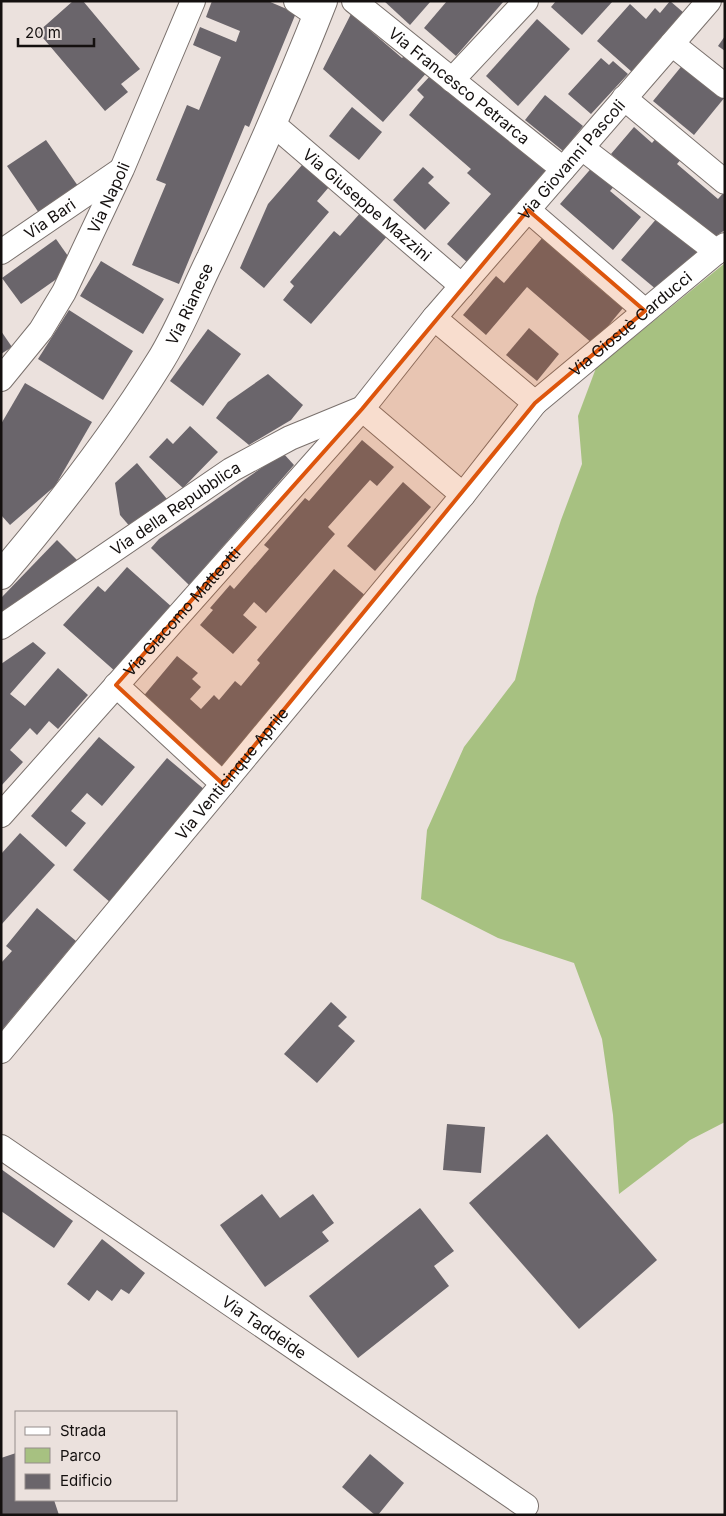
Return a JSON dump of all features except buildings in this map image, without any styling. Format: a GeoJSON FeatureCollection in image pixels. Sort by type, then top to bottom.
{"type":"FeatureCollection","features":[{"type":"Feature","properties":{"kind":"main road","name":"Via Rianese"},"geometry":{"type":"LineString","coordinates":[[1,575],[35,535],[88,465],[160,362],[231,215],[292,80],[312,6]]}},
{"type":"Feature","properties":{"kind":"street","name":"Via Napoli"},"geometry":{"type":"LineString","coordinates":[[1,380],[50,318],[122,169],[193,1]]}},
{"type":"Feature","properties":{"kind":"street","name":"Via Francesco Petrarca"},"geometry":{"type":"LineString","coordinates":[[354,1],[563,169]]}},
{"type":"Feature","properties":{"kind":"street"},"geometry":{"type":"LineString","coordinates":[[452,80],[526,1]]}},
{"type":"Feature","properties":{"kind":"street","name":"Via Giovanni Pascoli"},"geometry":{"type":"LineString","coordinates":[[434,318],[709,1]]}},
{"type":"Feature","properties":{"kind":"street"},"geometry":{"type":"LineString","coordinates":[[672,44],[725,86]]}},
{"type":"Feature","properties":{"kind":"street"},"geometry":{"type":"LineString","coordinates":[[624,98],[725,182]]}},
{"type":"Feature","properties":{"kind":"street","name":"Via Giuseppe Mazzini"},"geometry":{"type":"LineString","coordinates":[[273,124],[462,286]]}},
{"type":"Feature","properties":{"kind":"street"},"geometry":{"type":"LineString","coordinates":[[582,148],[721,248]]}},
{"type":"Feature","properties":{"kind":"street","name":"Via Bari"},"geometry":{"type":"LineString","coordinates":[[1,252],[122,169]]}},
{"type":"Feature","properties":{"kind":"street"},"geometry":{"type":"LineString","coordinates":[[528,210],[645,310]]}},
{"type":"Feature","properties":{"kind":"street","name":"Via Giosuè Carducci"},"geometry":{"type":"LineString","coordinates":[[463,495],[535,403],[721,248]]}},
{"type":"Feature","properties":{"kind":"street"},"geometry":{"type":"LineString","coordinates":[[434,318],[535,403]]}},
{"type":"Feature","properties":{"kind":"street","name":"Via Giacomo Matteotti"},"geometry":{"type":"LineString","coordinates":[[1,815],[362,409],[434,318]]}},
{"type":"Feature","properties":{"kind":"street"},"geometry":{"type":"LineString","coordinates":[[362,409],[463,495]]}},
{"type":"Feature","properties":{"kind":"street","name":"Via della Repubblica"},"geometry":{"type":"LineString","coordinates":[[1,627],[244,462],[290,438],[362,409]]}},
{"type":"Feature","properties":{"kind":"street","name":"Via Venticinque Aprile"},"geometry":{"type":"LineString","coordinates":[[1,1051],[463,495]]}},
{"type":"Feature","properties":{"kind":"street"},"geometry":{"type":"LineString","coordinates":[[116,685],[223,784]]}},
{"type":"Feature","properties":{"kind":"street","name":"Via Taddeide"},"geometry":{"type":"LineString","coordinates":[[1,1147],[526,1506]]}},
{"type":"Feature","properties":{"kind":"highlighted area"},"geometry":{"type":"Polygon","coordinates":[[[528,210],[645,311],[535,403],[223,784],[116,685],[362,409],[528,210]]]}},
{"type":"Feature","properties":{"kind":"green space"},"geometry":{"type":"Polygon","coordinates":[[[725,263],[725,1122],[690,1140],[619,1194],[613,1115],[602,1039],[574,963],[498,938],[421,899],[427,830],[464,747],[515,680],[536,597],[561,520],[582,464],[578,416],[596,368],[725,263]]]}}]}
